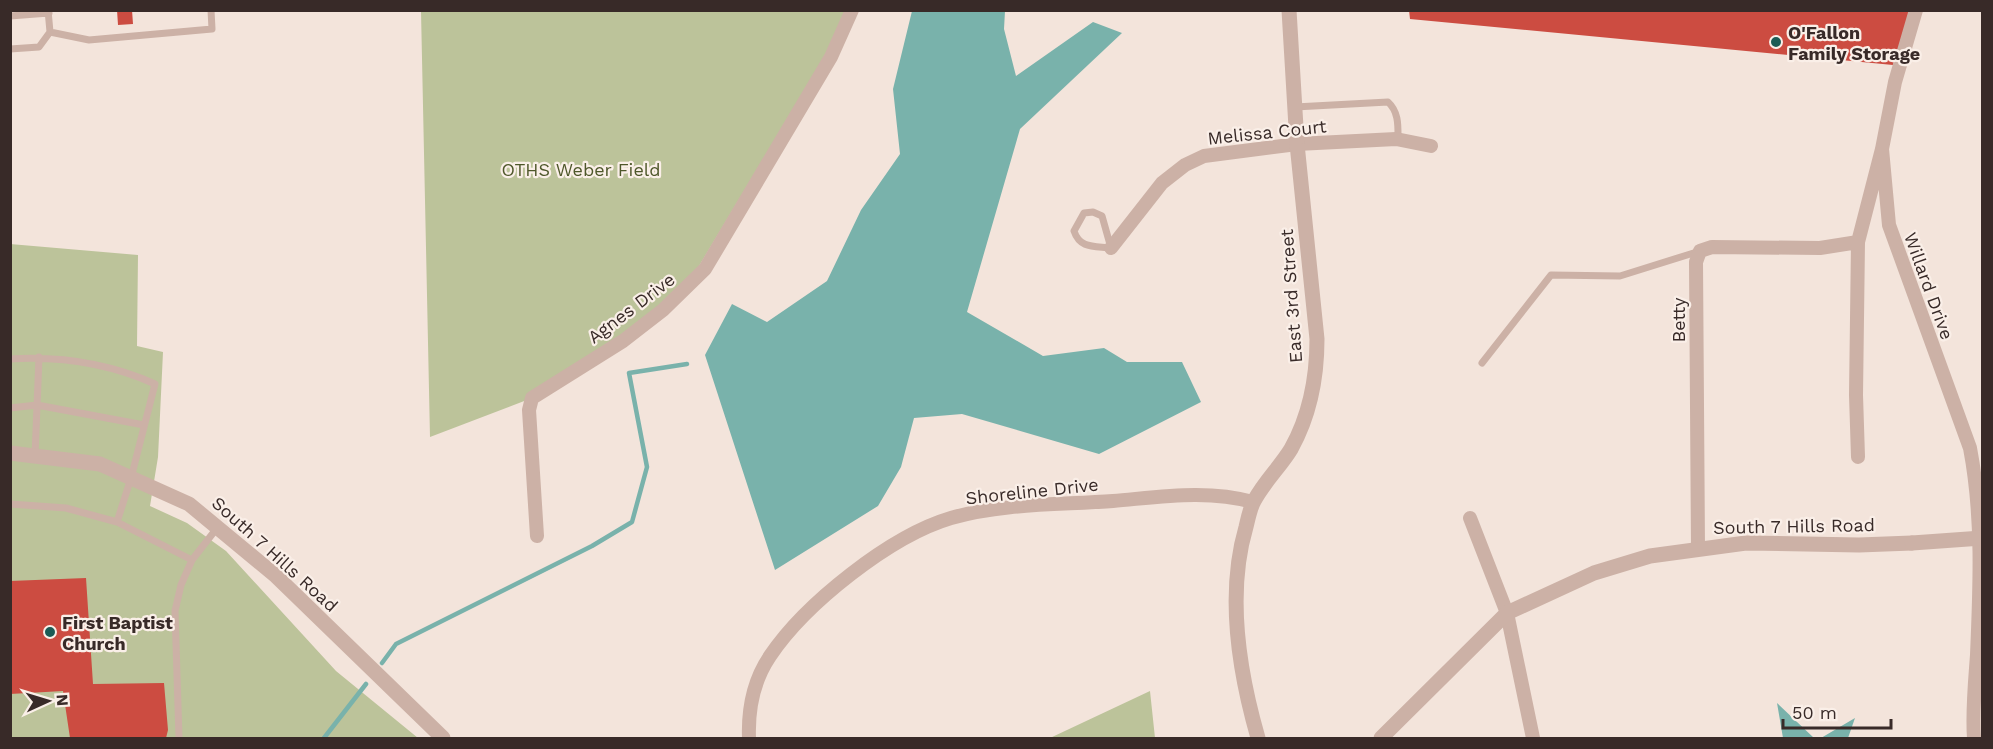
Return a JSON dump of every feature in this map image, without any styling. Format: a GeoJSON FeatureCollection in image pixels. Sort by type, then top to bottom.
{"type":"FeatureCollection","features":[{"type":"Feature","properties":{"kind":"street","name":"Agnes Drive"},"geometry":{"type":"LineString","coordinates":[[537,536],[529,411],[532,398],[623,341],[677,297],[705,269],[819,76],[852,10]]}},
{"type":"Feature","properties":{"kind":"street","name":"East 3rd Street"},"geometry":{"type":"LineString","coordinates":[[1258,738],[1244,678],[1236,599],[1240,547],[1253,502],[1291,448],[1313,393],[1317,366],[1317,339],[1298,144],[1289,10]]}},
{"type":"Feature","properties":{"kind":"street"},"geometry":{"type":"LineString","coordinates":[[1858,457],[1856,394],[1858,242],[1882,149],[1895,82],[1916,10]]}},
{"type":"Feature","properties":{"kind":"street","name":"Melissa Court"},"geometry":{"type":"LineString","coordinates":[[1111,248],[1162,183],[1185,165],[1204,156],[1298,144],[1398,140],[1431,146]]}},
{"type":"Feature","properties":{"kind":"street","name":"Willard Drive"},"geometry":{"type":"LineString","coordinates":[[1882,149],[1889,225],[1970,448],[1976,477],[1979,506],[1979,599],[1974,738]]}},
{"type":"Feature","properties":{"kind":"street"},"geometry":{"type":"LineString","coordinates":[[1700,251],[1712,247],[1820,248],[1858,242]]}},
{"type":"Feature","properties":{"kind":"street","name":"Betty"},"geometry":{"type":"LineString","coordinates":[[1698,548],[1696,262],[1700,251]]}},
{"type":"Feature","properties":{"kind":"street","name":"South 7 Hills Road"},"geometry":{"type":"LineString","coordinates":[[10,453],[100,464],[189,504],[276,576],[443,738]]}},
{"type":"Feature","properties":{"kind":"street","name":"Shoreline Drive"},"geometry":{"type":"LineString","coordinates":[[749,738],[750,707],[755,687],[770,657],[803,617],[840,583],[919,529],[983,510],[1214,494],[1253,502]]}},
{"type":"Feature","properties":{"kind":"street"},"geometry":{"type":"LineString","coordinates":[[1470,518],[1507,613],[1533,738]]}},
{"type":"Feature","properties":{"kind":"street","name":"South 7 Hills Road"},"geometry":{"type":"LineString","coordinates":[[1381,738],[1507,613],[1594,573],[1650,556],[1746,543],[1859,545],[1983,538]]}},
{"type":"Feature","properties":{"kind":"lane"},"geometry":{"type":"LineString","coordinates":[[50,32],[89,40],[212,29],[211,10]]}},
{"type":"Feature","properties":{"kind":"lane"},"geometry":{"type":"LineString","coordinates":[[10,16],[48,12],[50,32],[39,47],[10,49]]}},
{"type":"Feature","properties":{"kind":"lane"},"geometry":{"type":"LineString","coordinates":[[1295,107],[1388,102],[1394,108],[1399,124],[1398,140]]}},
{"type":"Feature","properties":{"kind":"lane"},"geometry":{"type":"LineString","coordinates":[[1093,212],[1102,216],[1111,248],[1085,246],[1077,240],[1074,231],[1084,213],[1093,212]]}},
{"type":"Feature","properties":{"kind":"lane"},"geometry":{"type":"LineString","coordinates":[[1482,363],[1551,275],[1620,276],[1700,251]]}},
{"type":"Feature","properties":{"kind":"lane"},"geometry":{"type":"LineString","coordinates":[[34,456],[39,357]]}},
{"type":"Feature","properties":{"kind":"lane"},"geometry":{"type":"LineString","coordinates":[[10,359],[39,357],[122,369],[155,384],[131,478],[117,522]]}},
{"type":"Feature","properties":{"kind":"lane"},"geometry":{"type":"LineString","coordinates":[[10,408],[37,405],[144,425]]}},
{"type":"Feature","properties":{"kind":"lane"},"geometry":{"type":"LineString","coordinates":[[10,504],[66,508],[117,522],[192,560]]}},
{"type":"Feature","properties":{"kind":"lane"},"geometry":{"type":"LineString","coordinates":[[178,738],[175,611],[181,585],[192,560],[218,528]]}},
{"type":"Feature","properties":{"kind":"green space","name":"OTHS Weber Field"},"geometry":{"type":"Polygon","coordinates":[[[421,11],[852,11],[684,291],[532,398],[430,437],[421,11]]]}},
{"type":"Feature","properties":{"kind":"green space"},"geometry":{"type":"Polygon","coordinates":[[[10,244],[138,255],[137,346],[163,352],[158,457],[150,506],[187,523],[226,551],[336,671],[418,738],[11,738],[10,244]]]}},
{"type":"Feature","properties":{"kind":"green space"},"geometry":{"type":"Polygon","coordinates":[[[1150,691],[1155,738],[1050,738],[1150,691]]]}},
{"type":"Feature","properties":{"kind":"water"},"geometry":{"type":"Polygon","coordinates":[[[912,11],[1005,11],[1004,29],[1016,76],[1093,22],[1122,33],[1020,129],[967,312],[1043,356],[1104,348],[1127,362],[1182,362],[1201,402],[1099,454],[962,414],[914,418],[901,467],[878,506],[775,570],[705,355],[732,304],[767,322],[827,281],[861,210],[900,154],[893,89],[912,11]]]}},
{"type":"Feature","properties":{"kind":"water"},"geometry":{"type":"Polygon","coordinates":[[[1777,703],[1814,738],[1783,738],[1777,703]]]}},
{"type":"Feature","properties":{"kind":"water"},"geometry":{"type":"Polygon","coordinates":[[[1855,718],[1848,738],[1821,738],[1855,718]]]}},
{"type":"Feature","properties":{"kind":"building"},"geometry":{"type":"Polygon","coordinates":[[[117,10],[132,10],[133,24],[118,25],[117,10]]]}},
{"type":"Feature","properties":{"kind":"building","name":"O'Fallon Family Storage"},"geometry":{"type":"Polygon","coordinates":[[[1409,10],[1912,10],[1893,65],[1410,19],[1409,10]]]}},
{"type":"Feature","properties":{"kind":"building","name":"First Baptist Church"},"geometry":{"type":"Polygon","coordinates":[[[86,578],[93,684],[164,683],[168,730],[166,738],[70,738],[63,691],[10,694],[10,581],[86,578]]]}},
{"type":"Feature","properties":{"kind":"waterway"},"geometry":{"type":"LineString","coordinates":[[382,663],[396,644],[592,546],[632,522],[647,467],[629,373],[687,364]]}},
{"type":"Feature","properties":{"kind":"waterway"},"geometry":{"type":"LineString","coordinates":[[324,738],[366,684]]}},
{"type":"Feature","properties":{"kind":"place","name":"O'Fallon Family Storage"},"geometry":{"type":"Point","coordinates":[1776,42]}},
{"type":"Feature","properties":{"kind":"place","name":"First Baptist Church"},"geometry":{"type":"Point","coordinates":[50,632]}}]}
